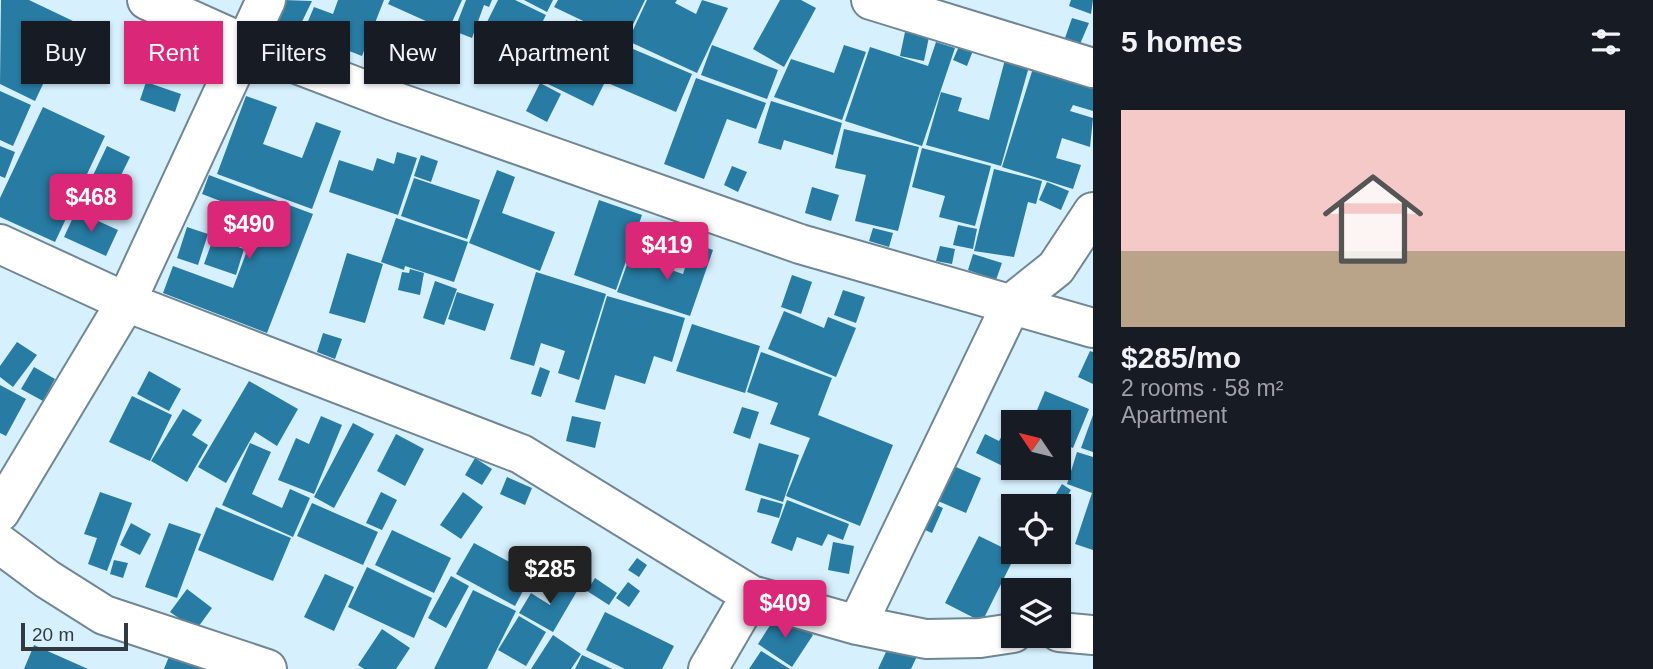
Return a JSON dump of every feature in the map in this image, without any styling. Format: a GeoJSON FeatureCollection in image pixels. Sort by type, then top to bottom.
{"type":"FeatureCollection","features":[{"type":"Feature","properties":{"kind":"street"},"geometry":{"type":"LineString","coordinates":[[147,0],[237,40]]}},
{"type":"Feature","properties":{"kind":"street"},"geometry":{"type":"LineString","coordinates":[[257,21],[266,0]]}},
{"type":"Feature","properties":{"kind":"street"},"geometry":{"type":"LineString","coordinates":[[871,0],[1093,68]]}},
{"type":"Feature","properties":{"kind":"street"},"geometry":{"type":"LineString","coordinates":[[0,512],[126,302],[237,66]]}},
{"type":"Feature","properties":{"kind":"street"},"geometry":{"type":"LineString","coordinates":[[349,84],[800,244],[1093,328]]}},
{"type":"Feature","properties":{"kind":"street"},"geometry":{"type":"LineString","coordinates":[[857,625],[1012,303],[1056,268],[1093,212]]}},
{"type":"Feature","properties":{"kind":"street"},"geometry":{"type":"LineString","coordinates":[[0,244],[126,302],[521,454],[751,595],[857,625],[926,639],[1001,635]]}},
{"type":"Feature","properties":{"kind":"street"},"geometry":{"type":"LineString","coordinates":[[0,544],[47,579],[104,615],[267,669]]}},
{"type":"Feature","properties":{"kind":"street"},"geometry":{"type":"LineString","coordinates":[[708,669],[751,595]]}},
{"type":"Feature","properties":{"kind":"street"},"geometry":{"type":"LineString","coordinates":[[1071,633],[1093,635]]}},
{"type":"Feature","properties":{"kind":"building"},"geometry":{"type":"Polygon","coordinates":[[[1,0],[29,0],[73,21],[21,21],[21,84],[43,84],[35,101],[0,84],[1,0]]]}},
{"type":"Feature","properties":{"kind":"building"},"geometry":{"type":"Polygon","coordinates":[[[283,0],[312,1],[302,21],[274,21],[283,0]]]}},
{"type":"Feature","properties":{"kind":"building"},"geometry":{"type":"Polygon","coordinates":[[[338,0],[384,0],[376,21],[364,21],[362,56],[350,51],[350,21],[308,21],[314,7],[333,14],[338,0]]]}},
{"type":"Feature","properties":{"kind":"building"},"geometry":{"type":"Polygon","coordinates":[[[390,0],[462,0],[453,21],[426,21],[388,4],[390,0]]]}},
{"type":"Feature","properties":{"kind":"building"},"geometry":{"type":"Polygon","coordinates":[[[466,0],[492,0],[489,7],[484,5],[478,21],[474,21],[472,38],[460,33],[458,21],[466,0]]]}},
{"type":"Feature","properties":{"kind":"building"},"geometry":{"type":"Polygon","coordinates":[[[498,0],[515,0],[546,15],[543,21],[488,21],[498,0]]]}},
{"type":"Feature","properties":{"kind":"building"},"geometry":{"type":"Polygon","coordinates":[[[524,0],[553,0],[547,12],[524,0]]]}},
{"type":"Feature","properties":{"kind":"building"},"geometry":{"type":"Polygon","coordinates":[[[558,0],[645,0],[633,25],[633,21],[583,21],[554,7],[558,0]]]}},
{"type":"Feature","properties":{"kind":"building"},"geometry":{"type":"Polygon","coordinates":[[[647,0],[677,0],[675,3],[696,14],[702,0],[728,8],[697,73],[633,43],[633,30],[647,0]]]}},
{"type":"Feature","properties":{"kind":"building"},"geometry":{"type":"Polygon","coordinates":[[[780,0],[801,0],[816,8],[784,67],[753,49],[780,0]]]}},
{"type":"Feature","properties":{"kind":"building"},"geometry":{"type":"Polygon","coordinates":[[[1071,0],[1093,0],[1091,14],[1069,6],[1071,0]]]}},
{"type":"Feature","properties":{"kind":"building"},"geometry":{"type":"Polygon","coordinates":[[[1072,18],[1089,23],[1080,44],[1065,38],[1072,18]]]}},
{"type":"Feature","properties":{"kind":"building"},"geometry":{"type":"Polygon","coordinates":[[[905,32],[929,37],[924,61],[900,56],[905,32]]]}},
{"type":"Feature","properties":{"kind":"building"},"geometry":{"type":"Polygon","coordinates":[[[936,42],[955,48],[922,146],[845,121],[870,47],[928,66],[936,42]]]}},
{"type":"Feature","properties":{"kind":"building"},"geometry":{"type":"Polygon","coordinates":[[[961,42],[974,48],[967,66],[953,60],[961,42]]]}},
{"type":"Feature","properties":{"kind":"building"},"geometry":{"type":"Polygon","coordinates":[[[712,45],[778,70],[767,99],[701,75],[712,45]]]}},
{"type":"Feature","properties":{"kind":"building"},"geometry":{"type":"Polygon","coordinates":[[[844,45],[866,52],[842,120],[774,97],[791,59],[834,73],[844,45]]]}},
{"type":"Feature","properties":{"kind":"building"},"geometry":{"type":"Polygon","coordinates":[[[633,49],[692,74],[676,112],[610,84],[633,84],[633,49]]]}},
{"type":"Feature","properties":{"kind":"building"},"geometry":{"type":"Polygon","coordinates":[[[1006,56],[1030,63],[1001,166],[926,145],[941,92],[962,98],[958,111],[989,120],[1006,56]]]}},
{"type":"Feature","properties":{"kind":"building"},"geometry":{"type":"Polygon","coordinates":[[[1034,65],[1093,83],[1093,111],[1073,105],[1070,111],[1093,118],[1090,147],[1062,138],[1056,158],[1081,165],[1073,189],[1002,167],[1034,65]]]}},
{"type":"Feature","properties":{"kind":"building"},"geometry":{"type":"Polygon","coordinates":[[[696,78],[766,103],[756,129],[727,119],[704,179],[664,164],[696,78]]]}},
{"type":"Feature","properties":{"kind":"building"},"geometry":{"type":"Polygon","coordinates":[[[145,84],[181,94],[175,112],[140,100],[145,84]]]}},
{"type":"Feature","properties":{"kind":"building"},"geometry":{"type":"Polygon","coordinates":[[[540,84],[561,94],[547,122],[526,111],[540,84]]]}},
{"type":"Feature","properties":{"kind":"building"},"geometry":{"type":"Polygon","coordinates":[[[548,84],[604,84],[593,106],[548,84]]]}},
{"type":"Feature","properties":{"kind":"building"},"geometry":{"type":"Polygon","coordinates":[[[0,91],[31,105],[13,146],[0,140],[0,91]]]}},
{"type":"Feature","properties":{"kind":"building"},"geometry":{"type":"Polygon","coordinates":[[[246,96],[277,107],[263,144],[302,158],[316,122],[341,131],[312,209],[217,174],[246,96]]]}},
{"type":"Feature","properties":{"kind":"building"},"geometry":{"type":"Polygon","coordinates":[[[771,101],[842,123],[833,155],[784,140],[781,150],[758,143],[771,101]]]}},
{"type":"Feature","properties":{"kind":"building"},"geometry":{"type":"Polygon","coordinates":[[[43,107],[105,136],[55,242],[0,217],[0,198],[43,107]]]}},
{"type":"Feature","properties":{"kind":"building"},"geometry":{"type":"Polygon","coordinates":[[[844,129],[919,147],[898,231],[855,221],[866,175],[835,168],[844,129]]]}},
{"type":"Feature","properties":{"kind":"building"},"geometry":{"type":"Polygon","coordinates":[[[0,146],[15,152],[5,178],[0,176],[0,146]]]}},
{"type":"Feature","properties":{"kind":"building"},"geometry":{"type":"Polygon","coordinates":[[[107,146],[130,157],[99,220],[77,209],[107,146]]]}},
{"type":"Feature","properties":{"kind":"building"},"geometry":{"type":"Polygon","coordinates":[[[922,148],[991,166],[975,226],[939,217],[945,196],[912,187],[922,148]]]}},
{"type":"Feature","properties":{"kind":"building"},"geometry":{"type":"Polygon","coordinates":[[[397,152],[417,158],[398,215],[329,192],[339,160],[373,171],[377,158],[394,164],[397,152]]]}},
{"type":"Feature","properties":{"kind":"building"},"geometry":{"type":"Polygon","coordinates":[[[421,155],[438,161],[431,182],[414,176],[421,155]]]}},
{"type":"Feature","properties":{"kind":"building"},"geometry":{"type":"Polygon","coordinates":[[[732,166],[747,172],[738,192],[724,185],[732,166]]]}},
{"type":"Feature","properties":{"kind":"building"},"geometry":{"type":"Polygon","coordinates":[[[994,169],[1042,181],[1036,204],[1028,202],[1014,257],[974,251],[994,169]]]}},
{"type":"Feature","properties":{"kind":"building"},"geometry":{"type":"Polygon","coordinates":[[[497,170],[515,177],[502,213],[555,232],[540,271],[469,243],[497,170]]]}},
{"type":"Feature","properties":{"kind":"building"},"geometry":{"type":"Polygon","coordinates":[[[209,175],[313,214],[267,333],[163,293],[173,266],[233,288],[260,216],[202,194],[209,175]]]}},
{"type":"Feature","properties":{"kind":"building"},"geometry":{"type":"Polygon","coordinates":[[[414,178],[480,200],[467,239],[401,216],[414,178]]]}},
{"type":"Feature","properties":{"kind":"building"},"geometry":{"type":"Polygon","coordinates":[[[1047,182],[1069,191],[1061,210],[1039,200],[1047,182]]]}},
{"type":"Feature","properties":{"kind":"building"},"geometry":{"type":"Polygon","coordinates":[[[812,187],[839,195],[831,221],[805,213],[812,187]]]}},
{"type":"Feature","properties":{"kind":"building"},"geometry":{"type":"Polygon","coordinates":[[[599,200],[642,215],[616,290],[574,275],[599,200]]]}},
{"type":"Feature","properties":{"kind":"building"},"geometry":{"type":"Polygon","coordinates":[[[76,211],[118,230],[106,256],[64,237],[76,211]]]}},
{"type":"Feature","properties":{"kind":"building"},"geometry":{"type":"Polygon","coordinates":[[[233,214],[255,221],[248,245],[225,239],[233,214]]]}},
{"type":"Feature","properties":{"kind":"building"},"geometry":{"type":"Polygon","coordinates":[[[396,218],[468,242],[454,282],[405,266],[404,270],[381,262],[396,218]]]}},
{"type":"Feature","properties":{"kind":"building"},"geometry":{"type":"Polygon","coordinates":[[[645,225],[661,232],[651,259],[634,252],[645,225]]]}},
{"type":"Feature","properties":{"kind":"building"},"geometry":{"type":"Polygon","coordinates":[[[958,225],[977,229],[973,249],[953,245],[958,225]]]}},
{"type":"Feature","properties":{"kind":"building"},"geometry":{"type":"Polygon","coordinates":[[[187,227],[208,234],[198,265],[177,258],[187,227]]]}},
{"type":"Feature","properties":{"kind":"building"},"geometry":{"type":"Polygon","coordinates":[[[873,228],[893,233],[889,247],[869,241],[873,228]]]}},
{"type":"Feature","properties":{"kind":"building"},"geometry":{"type":"Polygon","coordinates":[[[213,239],[244,249],[236,275],[204,264],[213,239]]]}},
{"type":"Feature","properties":{"kind":"building"},"geometry":{"type":"Polygon","coordinates":[[[693,243],[713,250],[690,316],[617,292],[630,256],[683,274],[693,243]]]}},
{"type":"Feature","properties":{"kind":"building"},"geometry":{"type":"Polygon","coordinates":[[[940,246],[955,249],[952,264],[936,261],[940,246]]]}},
{"type":"Feature","properties":{"kind":"building"},"geometry":{"type":"Polygon","coordinates":[[[347,253],[383,264],[365,323],[329,313],[347,253]]]}},
{"type":"Feature","properties":{"kind":"building"},"geometry":{"type":"Polygon","coordinates":[[[973,254],[1002,263],[996,280],[968,270],[973,254]]]}},
{"type":"Feature","properties":{"kind":"building"},"geometry":{"type":"Polygon","coordinates":[[[410,269],[424,273],[420,295],[398,290],[402,272],[409,273],[410,269]]]}},
{"type":"Feature","properties":{"kind":"building"},"geometry":{"type":"Polygon","coordinates":[[[536,272],[606,294],[579,380],[558,373],[565,351],[541,343],[534,366],[510,359],[536,272]]]}},
{"type":"Feature","properties":{"kind":"building"},"geometry":{"type":"Polygon","coordinates":[[[792,275],[812,282],[801,314],[781,307],[792,275]]]}},
{"type":"Feature","properties":{"kind":"building"},"geometry":{"type":"Polygon","coordinates":[[[435,281],[457,289],[444,325],[423,318],[435,281]]]}},
{"type":"Feature","properties":{"kind":"building"},"geometry":{"type":"Polygon","coordinates":[[[843,290],[865,297],[856,323],[834,315],[843,290]]]}},
{"type":"Feature","properties":{"kind":"building"},"geometry":{"type":"Polygon","coordinates":[[[457,292],[494,304],[485,331],[448,319],[457,292]]]}},
{"type":"Feature","properties":{"kind":"building"},"geometry":{"type":"Polygon","coordinates":[[[607,296],[685,318],[672,362],[654,356],[645,384],[615,375],[605,410],[575,402],[607,296]]]}},
{"type":"Feature","properties":{"kind":"building"},"geometry":{"type":"Polygon","coordinates":[[[784,311],[824,328],[828,317],[856,328],[836,377],[768,349],[784,311]]]}},
{"type":"Feature","properties":{"kind":"building"},"geometry":{"type":"Polygon","coordinates":[[[692,324],[760,346],[745,393],[676,371],[692,324]]]}},
{"type":"Feature","properties":{"kind":"building"},"geometry":{"type":"Polygon","coordinates":[[[323,333],[342,339],[335,359],[317,352],[323,333]]]}},
{"type":"Feature","properties":{"kind":"building"},"geometry":{"type":"Polygon","coordinates":[[[17,342],[37,355],[13,387],[0,377],[0,366],[17,342]]]}},
{"type":"Feature","properties":{"kind":"building"},"geometry":{"type":"Polygon","coordinates":[[[1090,351],[1093,352],[1093,384],[1078,377],[1090,351]]]}},
{"type":"Feature","properties":{"kind":"building"},"geometry":{"type":"Polygon","coordinates":[[[761,352],[832,378],[818,415],[893,445],[860,526],[786,496],[810,438],[770,424],[778,403],[747,392],[761,352]]]}},
{"type":"Feature","properties":{"kind":"building"},"geometry":{"type":"Polygon","coordinates":[[[34,367],[55,379],[43,401],[21,389],[34,367]]]}},
{"type":"Feature","properties":{"kind":"building"},"geometry":{"type":"Polygon","coordinates":[[[540,367],[550,371],[541,397],[531,394],[540,367]]]}},
{"type":"Feature","properties":{"kind":"building"},"geometry":{"type":"Polygon","coordinates":[[[149,371],[181,389],[169,411],[137,394],[149,371]]]}},
{"type":"Feature","properties":{"kind":"building"},"geometry":{"type":"Polygon","coordinates":[[[249,381],[298,409],[277,446],[255,432],[226,483],[198,467],[249,381]]]}},
{"type":"Feature","properties":{"kind":"building"},"geometry":{"type":"Polygon","coordinates":[[[0,385],[26,399],[6,436],[0,433],[0,385]]]}},
{"type":"Feature","properties":{"kind":"building"},"geometry":{"type":"Polygon","coordinates":[[[1045,391],[1089,409],[1073,448],[1071,410],[1037,410],[1045,391]]]}},
{"type":"Feature","properties":{"kind":"building"},"geometry":{"type":"Polygon","coordinates":[[[132,396],[172,415],[150,461],[109,442],[132,396]]]}},
{"type":"Feature","properties":{"kind":"building"},"geometry":{"type":"Polygon","coordinates":[[[742,407],[759,412],[750,439],[733,433],[742,407]]]}},
{"type":"Feature","properties":{"kind":"building"},"geometry":{"type":"Polygon","coordinates":[[[183,409],[202,420],[192,435],[208,445],[187,482],[151,461],[183,409]]]}},
{"type":"Feature","properties":{"kind":"building"},"geometry":{"type":"Polygon","coordinates":[[[1093,415],[1093,452],[1081,448],[1093,415]]]}},
{"type":"Feature","properties":{"kind":"building"},"geometry":{"type":"Polygon","coordinates":[[[321,416],[342,425],[314,494],[278,480],[296,438],[309,444],[321,416]]]}},
{"type":"Feature","properties":{"kind":"building"},"geometry":{"type":"Polygon","coordinates":[[[572,416],[601,422],[595,448],[566,441],[572,416]]]}},
{"type":"Feature","properties":{"kind":"building"},"geometry":{"type":"Polygon","coordinates":[[[353,423],[374,434],[334,508],[314,497],[353,423]]]}},
{"type":"Feature","properties":{"kind":"building"},"geometry":{"type":"Polygon","coordinates":[[[396,434],[424,449],[405,486],[377,471],[396,434]]]}},
{"type":"Feature","properties":{"kind":"building"},"geometry":{"type":"Polygon","coordinates":[[[985,434],[999,441],[1001,437],[1001,465],[976,453],[985,434]]]}},
{"type":"Feature","properties":{"kind":"building"},"geometry":{"type":"Polygon","coordinates":[[[250,443],[271,452],[252,494],[282,508],[290,489],[310,498],[293,537],[222,505],[250,443]]]}},
{"type":"Feature","properties":{"kind":"building"},"geometry":{"type":"Polygon","coordinates":[[[759,443],[799,455],[783,502],[745,490],[759,443]]]}},
{"type":"Feature","properties":{"kind":"building"},"geometry":{"type":"Polygon","coordinates":[[[1077,452],[1093,457],[1093,550],[1075,544],[1092,493],[1067,484],[1071,480],[1077,452]]]}},
{"type":"Feature","properties":{"kind":"building"},"geometry":{"type":"Polygon","coordinates":[[[475,458],[492,469],[482,485],[465,475],[475,458]]]}},
{"type":"Feature","properties":{"kind":"building"},"geometry":{"type":"Polygon","coordinates":[[[940,460],[981,478],[966,513],[924,495],[940,460]]]}},
{"type":"Feature","properties":{"kind":"building"},"geometry":{"type":"Polygon","coordinates":[[[507,477],[532,488],[525,505],[500,494],[507,477]]]}},
{"type":"Feature","properties":{"kind":"building"},"geometry":{"type":"Polygon","coordinates":[[[1062,484],[1071,490],[1069,494],[1056,494],[1062,484]]]}},
{"type":"Feature","properties":{"kind":"building"},"geometry":{"type":"Polygon","coordinates":[[[100,492],[132,503],[107,571],[88,564],[97,538],[84,534],[100,492]]]}},
{"type":"Feature","properties":{"kind":"building"},"geometry":{"type":"Polygon","coordinates":[[[381,492],[397,500],[382,530],[366,523],[381,492]]]}},
{"type":"Feature","properties":{"kind":"building"},"geometry":{"type":"Polygon","coordinates":[[[463,492],[483,507],[461,539],[440,525],[463,492]]]}},
{"type":"Feature","properties":{"kind":"building"},"geometry":{"type":"Polygon","coordinates":[[[761,498],[783,504],[779,518],[757,512],[761,498]]]}},
{"type":"Feature","properties":{"kind":"building"},"geometry":{"type":"Polygon","coordinates":[[[921,498],[943,508],[932,533],[909,523],[921,498]]]}},
{"type":"Feature","properties":{"kind":"building"},"geometry":{"type":"Polygon","coordinates":[[[787,500],[849,524],[843,540],[828,534],[822,546],[797,537],[792,551],[771,543],[787,500]]]}},
{"type":"Feature","properties":{"kind":"building"},"geometry":{"type":"Polygon","coordinates":[[[312,503],[378,532],[363,565],[297,536],[312,503]]]}},
{"type":"Feature","properties":{"kind":"building"},"geometry":{"type":"Polygon","coordinates":[[[216,507],[291,538],[273,581],[198,550],[216,507]]]}},
{"type":"Feature","properties":{"kind":"building"},"geometry":{"type":"Polygon","coordinates":[[[131,523],[151,534],[140,555],[120,545],[131,523]]]}},
{"type":"Feature","properties":{"kind":"building"},"geometry":{"type":"Polygon","coordinates":[[[169,523],[201,534],[177,598],[145,587],[169,523]]]}},
{"type":"Feature","properties":{"kind":"building"},"geometry":{"type":"Polygon","coordinates":[[[392,530],[451,558],[434,593],[375,565],[392,530]]]}},
{"type":"Feature","properties":{"kind":"building"},"geometry":{"type":"Polygon","coordinates":[[[979,536],[1001,547],[1001,564],[1011,564],[1004,578],[1001,578],[1001,584],[982,622],[945,603],[979,536]]]}},
{"type":"Feature","properties":{"kind":"building"},"geometry":{"type":"Polygon","coordinates":[[[833,542],[854,546],[849,574],[828,570],[833,542]]]}},
{"type":"Feature","properties":{"kind":"building"},"geometry":{"type":"Polygon","coordinates":[[[474,543],[532,574],[515,606],[456,574],[474,543]]]}},
{"type":"Feature","properties":{"kind":"building"},"geometry":{"type":"Polygon","coordinates":[[[637,558],[647,565],[639,577],[628,570],[637,558]]]}},
{"type":"Feature","properties":{"kind":"building"},"geometry":{"type":"Polygon","coordinates":[[[114,560],[128,563],[123,578],[110,574],[114,560]]]}},
{"type":"Feature","properties":{"kind":"building"},"geometry":{"type":"Polygon","coordinates":[[[367,567],[432,598],[414,638],[348,607],[367,567]]]}},
{"type":"Feature","properties":{"kind":"building"},"geometry":{"type":"Polygon","coordinates":[[[325,574],[354,587],[334,631],[304,617],[325,574]]]}},
{"type":"Feature","properties":{"kind":"building"},"geometry":{"type":"Polygon","coordinates":[[[451,576],[469,586],[446,628],[428,618],[451,576]]]}},
{"type":"Feature","properties":{"kind":"building"},"geometry":{"type":"Polygon","coordinates":[[[566,578],[580,586],[553,632],[519,613],[531,593],[550,605],[566,578]]]}},
{"type":"Feature","properties":{"kind":"building"},"geometry":{"type":"Polygon","coordinates":[[[595,578],[617,593],[609,605],[587,591],[595,578]]]}},
{"type":"Feature","properties":{"kind":"building"},"geometry":{"type":"Polygon","coordinates":[[[628,582],[640,591],[629,607],[616,598],[628,582]]]}},
{"type":"Feature","properties":{"kind":"building"},"geometry":{"type":"Polygon","coordinates":[[[187,589],[212,608],[196,630],[170,612],[187,589]]]}},
{"type":"Feature","properties":{"kind":"building"},"geometry":{"type":"Polygon","coordinates":[[[473,590],[516,611],[487,669],[434,669],[473,590]]]}},
{"type":"Feature","properties":{"kind":"building"},"geometry":{"type":"Polygon","coordinates":[[[605,612],[674,646],[662,669],[625,669],[586,650],[605,612]]]}},
{"type":"Feature","properties":{"kind":"building"},"geometry":{"type":"Polygon","coordinates":[[[778,613],[813,635],[792,667],[758,644],[778,613]]]}},
{"type":"Feature","properties":{"kind":"building"},"geometry":{"type":"Polygon","coordinates":[[[519,616],[546,632],[526,666],[498,650],[519,616]]]}},
{"type":"Feature","properties":{"kind":"building"},"geometry":{"type":"Polygon","coordinates":[[[382,629],[410,648],[396,669],[364,669],[358,665],[382,629]]]}},
{"type":"Feature","properties":{"kind":"building"},"geometry":{"type":"Polygon","coordinates":[[[553,635],[581,654],[571,669],[531,669],[553,635]]]}},
{"type":"Feature","properties":{"kind":"building"},"geometry":{"type":"Polygon","coordinates":[[[892,639],[919,652],[911,669],[878,669],[892,639]]]}},
{"type":"Feature","properties":{"kind":"building"},"geometry":{"type":"Polygon","coordinates":[[[34,645],[88,669],[24,669],[34,645]]]}},
{"type":"Feature","properties":{"kind":"building"},"geometry":{"type":"Polygon","coordinates":[[[761,651],[790,669],[749,669],[761,651]]]}},
{"type":"Feature","properties":{"kind":"building"},"geometry":{"type":"Polygon","coordinates":[[[170,654],[202,667],[164,669],[170,654]]]}},
{"type":"Feature","properties":{"kind":"building"},"geometry":{"type":"Polygon","coordinates":[[[582,655],[612,669],[575,669],[582,655]]]}}]}
